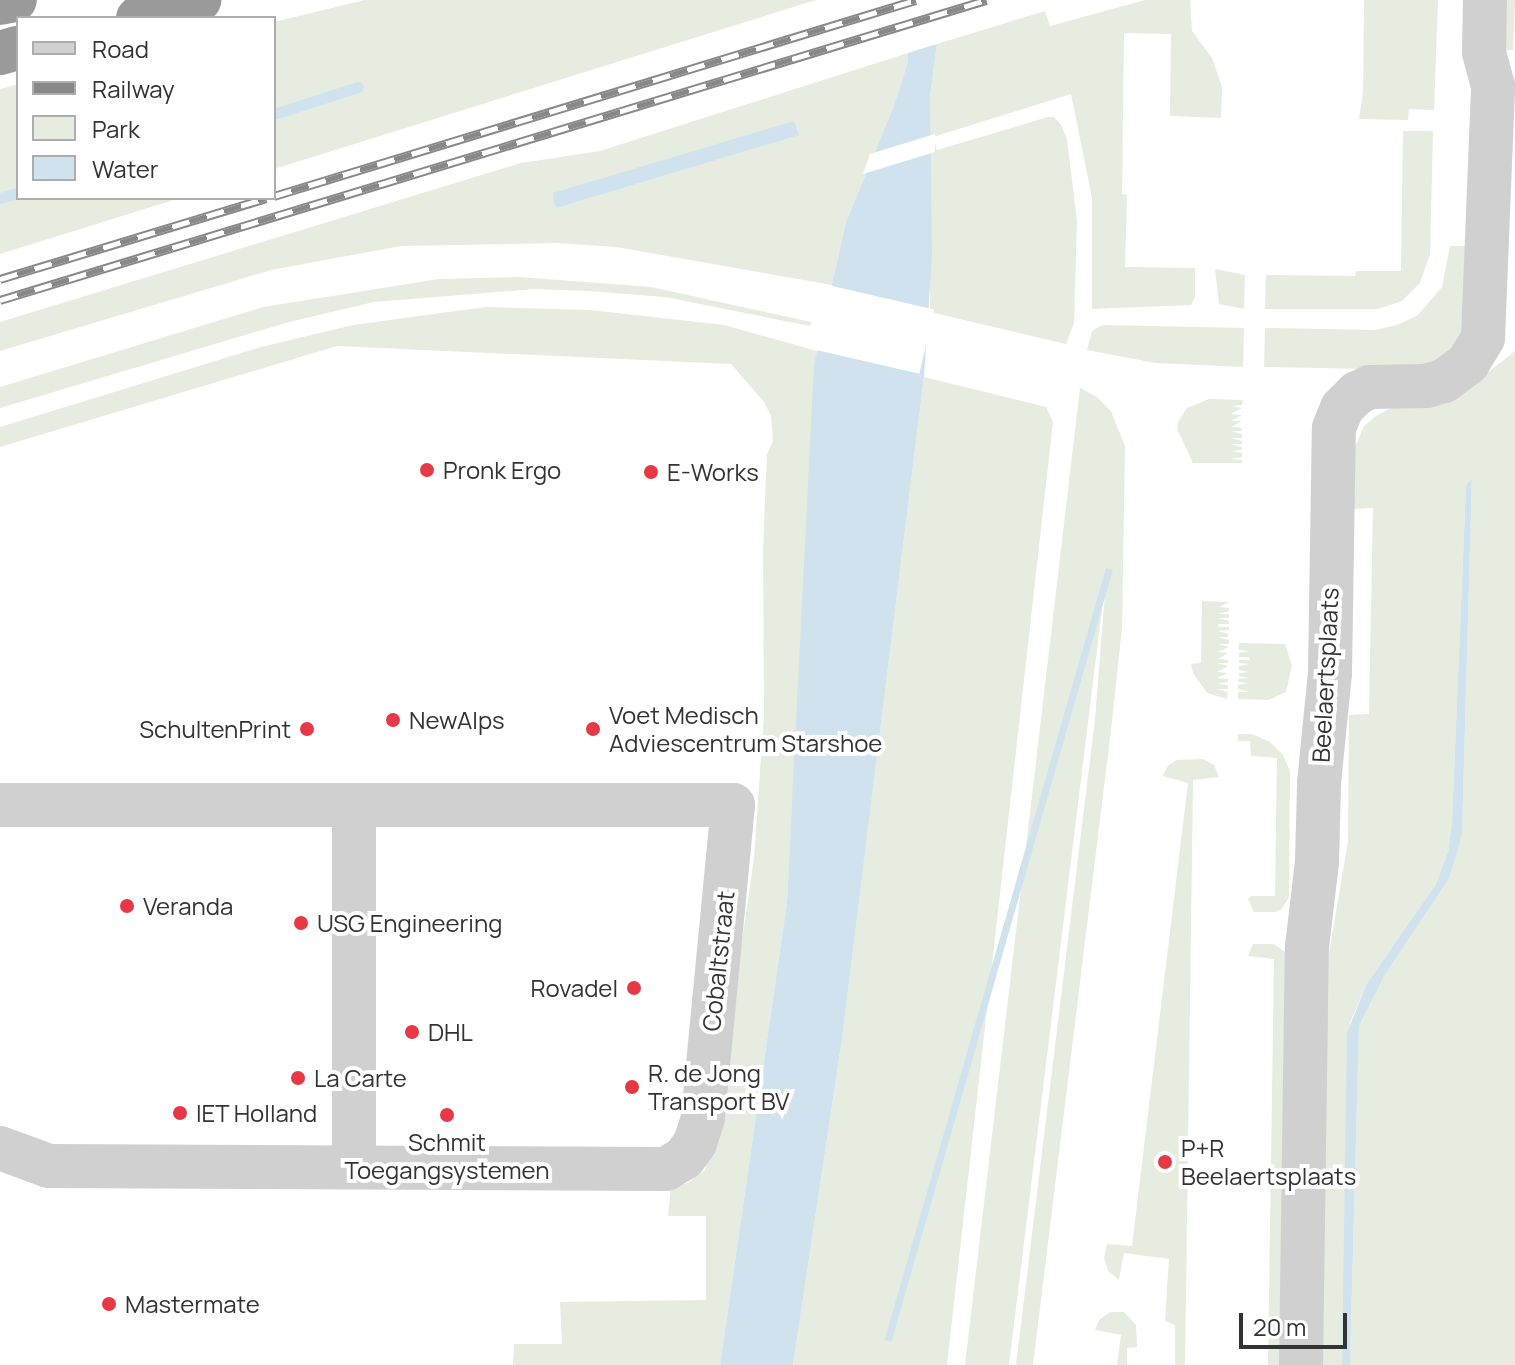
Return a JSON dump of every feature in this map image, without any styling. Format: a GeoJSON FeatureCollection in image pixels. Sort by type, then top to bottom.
{"type":"FeatureCollection","features":[{"type":"Feature","properties":{"kind":"highway"},"geometry":{"type":"LineString","coordinates":[[0,3],[15,0]]}},
{"type":"Feature","properties":{"kind":"highway"},"geometry":{"type":"LineString","coordinates":[[145,16],[199,0]]}},
{"type":"Feature","properties":{"kind":"street","name":"Beelaertsplaats"},"geometry":{"type":"LineString","coordinates":[[1301,1365],[1307,947],[1317,862],[1319,783],[1330,673],[1335,422],[1357,393],[1370,387],[1438,383],[1462,370],[1480,344],[1486,326],[1504,77],[1484,52],[1485,0]]}},
{"type":"Feature","properties":{"kind":"street","name":"Cobaltstraat"},"geometry":{"type":"LineString","coordinates":[[0,805],[733,805],[703,1118],[695,1143],[684,1158],[666,1169],[49,1166],[0,1148]]}},
{"type":"Feature","properties":{"kind":"street"},"geometry":{"type":"LineString","coordinates":[[354,807],[354,1167]]}},
{"type":"Feature","properties":{"kind":"green space"},"geometry":{"type":"Polygon","coordinates":[[[365,0],[816,0],[276,168],[276,22],[365,0]]]}},
{"type":"Feature","properties":{"kind":"green space"},"geometry":{"type":"Polygon","coordinates":[[[1145,0],[1190,0],[1192,31],[1212,58],[1222,87],[1221,118],[1170,116],[1171,34],[1124,33],[1122,194],[1127,195],[1125,267],[1195,268],[1195,297],[1191,305],[1092,309],[1092,198],[1071,94],[933,137],[937,150],[1048,117],[1054,117],[1061,125],[1067,139],[1077,221],[1074,323],[1066,344],[930,312],[930,97],[937,44],[1045,11],[1050,26],[1145,0]]]}},
{"type":"Feature","properties":{"kind":"green space"},"geometry":{"type":"Polygon","coordinates":[[[1364,0],[1438,0],[1434,110],[1409,109],[1408,120],[1359,119],[1363,92],[1364,0]]]}},
{"type":"Feature","properties":{"kind":"green space"},"geometry":{"type":"Polygon","coordinates":[[[1500,0],[1515,0],[1513,50],[1500,51],[1500,0]]]}},
{"type":"Feature","properties":{"kind":"green space"},"geometry":{"type":"Polygon","coordinates":[[[908,53],[909,63],[893,108],[846,222],[832,285],[616,247],[557,243],[401,246],[271,270],[0,351],[0,322],[521,163],[600,151],[908,53]],[[794,121],[557,208],[798,135],[794,121]]]}},
{"type":"Feature","properties":{"kind":"green space"},"geometry":{"type":"Polygon","coordinates":[[[16,85],[16,200],[174,200],[0,254],[0,89],[16,85]]]}},
{"type":"Feature","properties":{"kind":"green space"},"geometry":{"type":"Polygon","coordinates":[[[1403,131],[1433,131],[1430,254],[1420,283],[1402,301],[1378,309],[1265,309],[1266,275],[1355,276],[1356,271],[1401,271],[1403,131]]]}},
{"type":"Feature","properties":{"kind":"green space"},"geometry":{"type":"Polygon","coordinates":[[[1450,246],[1467,246],[1469,319],[1455,351],[1418,370],[1264,367],[1265,328],[1375,330],[1397,325],[1418,315],[1442,287],[1450,246]]]}},
{"type":"Feature","properties":{"kind":"green space"},"geometry":{"type":"Polygon","coordinates":[[[1215,269],[1245,275],[1244,309],[1219,304],[1215,269]]]}},
{"type":"Feature","properties":{"kind":"green space"},"geometry":{"type":"Polygon","coordinates":[[[519,277],[651,287],[811,322],[810,326],[665,297],[589,291],[535,289],[374,302],[289,322],[0,408],[0,387],[263,307],[439,279],[519,277]]]}},
{"type":"Feature","properties":{"kind":"green space"},"geometry":{"type":"Polygon","coordinates":[[[485,307],[590,310],[724,325],[817,351],[787,902],[720,1365],[513,1365],[514,1344],[562,1344],[560,1302],[706,1300],[706,1216],[668,1216],[671,1186],[688,1183],[705,1170],[715,1129],[754,858],[764,715],[763,550],[767,454],[773,441],[771,416],[764,402],[731,364],[337,346],[0,447],[0,427],[261,347],[353,325],[485,307]]]}},
{"type":"Feature","properties":{"kind":"green space"},"geometry":{"type":"Polygon","coordinates":[[[1102,325],[1244,328],[1243,367],[1155,363],[1087,350],[1092,331],[1102,325]]]}},
{"type":"Feature","properties":{"kind":"green space"},"geometry":{"type":"Polygon","coordinates":[[[1515,351],[1515,1365],[1350,1365],[1359,1026],[1384,975],[1410,935],[1462,835],[1472,478],[1466,485],[1452,821],[1448,852],[1436,884],[1366,985],[1350,1023],[1342,1365],[1322,1365],[1328,959],[1348,841],[1349,715],[1369,714],[1373,508],[1351,509],[1352,454],[1364,426],[1376,416],[1389,409],[1457,397],[1515,351]]]}},
{"type":"Feature","properties":{"kind":"green space"},"geometry":{"type":"Polygon","coordinates":[[[924,377],[1046,407],[1053,422],[947,1365],[793,1365],[842,1039],[924,377]]]}},
{"type":"Feature","properties":{"kind":"green space"},"geometry":{"type":"Polygon","coordinates":[[[1080,388],[1097,397],[1111,411],[1125,446],[1122,628],[1111,730],[1033,1365],[1016,1365],[1095,719],[1107,568],[1009,1365],[965,1365],[1080,388]]]}},
{"type":"Feature","properties":{"kind":"green space"},"geometry":{"type":"Polygon","coordinates":[[[1209,399],[1243,400],[1242,405],[1231,406],[1242,408],[1231,414],[1242,415],[1231,421],[1242,421],[1231,427],[1242,428],[1242,431],[1231,431],[1242,434],[1242,438],[1231,438],[1242,441],[1242,444],[1231,444],[1242,447],[1242,450],[1231,451],[1242,453],[1242,457],[1231,459],[1242,460],[1242,463],[1193,463],[1177,429],[1178,422],[1187,408],[1209,399]]]}},
{"type":"Feature","properties":{"kind":"green space"},"geometry":{"type":"Polygon","coordinates":[[[1202,601],[1229,602],[1219,607],[1229,608],[1229,611],[1218,614],[1229,614],[1229,618],[1218,618],[1229,621],[1229,624],[1218,624],[1219,627],[1229,627],[1229,630],[1218,631],[1228,634],[1228,637],[1218,637],[1229,640],[1229,644],[1218,644],[1229,647],[1218,652],[1228,653],[1218,659],[1228,660],[1228,663],[1217,663],[1228,666],[1217,672],[1228,673],[1217,678],[1228,679],[1228,682],[1217,684],[1228,685],[1228,689],[1217,689],[1228,692],[1227,699],[1207,693],[1193,673],[1191,664],[1201,663],[1202,601]]]}},
{"type":"Feature","properties":{"kind":"green space"},"geometry":{"type":"Polygon","coordinates":[[[1239,643],[1285,644],[1292,666],[1286,692],[1269,700],[1238,699],[1238,692],[1249,692],[1238,689],[1238,685],[1249,683],[1238,682],[1238,679],[1249,678],[1239,676],[1239,673],[1249,672],[1239,670],[1239,666],[1250,664],[1239,663],[1239,660],[1250,660],[1249,657],[1239,657],[1239,653],[1250,651],[1239,650],[1239,643]]]}},
{"type":"Feature","properties":{"kind":"green space"},"geometry":{"type":"Polygon","coordinates":[[[1238,734],[1252,734],[1270,742],[1283,755],[1290,771],[1289,897],[1282,909],[1275,912],[1254,912],[1248,899],[1251,896],[1275,896],[1277,758],[1251,756],[1250,741],[1238,741],[1238,734]]]}},
{"type":"Feature","properties":{"kind":"green space"},"geometry":{"type":"Polygon","coordinates":[[[1203,759],[1214,765],[1219,777],[1193,780],[1185,1365],[1175,1365],[1175,1325],[1165,1321],[1169,1259],[1124,1253],[1119,1280],[1108,1271],[1104,1258],[1107,1244],[1132,1246],[1188,783],[1163,776],[1167,767],[1176,760],[1203,759]]]}},
{"type":"Feature","properties":{"kind":"green space"},"geometry":{"type":"Polygon","coordinates":[[[1253,944],[1274,944],[1285,952],[1282,1365],[1268,1365],[1274,959],[1248,956],[1253,944]]]}},
{"type":"Feature","properties":{"kind":"green space"},"geometry":{"type":"Polygon","coordinates":[[[1110,1312],[1124,1312],[1136,1325],[1137,1347],[1127,1348],[1127,1365],[1117,1365],[1121,1335],[1095,1330],[1099,1320],[1110,1312]]]}},
{"type":"Feature","properties":{"kind":"water"},"geometry":{"type":"Polygon","coordinates":[[[937,44],[930,97],[932,255],[924,377],[842,1039],[793,1365],[720,1365],[787,902],[814,365],[846,222],[893,108],[908,63],[908,53],[937,44]]]}},
{"type":"Feature","properties":{"kind":"water"},"geometry":{"type":"Polygon","coordinates":[[[794,121],[799,135],[557,208],[554,203],[553,193],[794,121]]]}},
{"type":"Feature","properties":{"kind":"water"},"geometry":{"type":"Polygon","coordinates":[[[1472,478],[1462,835],[1449,878],[1385,974],[1359,1026],[1350,1365],[1342,1365],[1347,1033],[1366,985],[1436,884],[1448,852],[1452,821],[1466,485],[1472,478]]]}},
{"type":"Feature","properties":{"kind":"water"},"geometry":{"type":"Polygon","coordinates":[[[1106,568],[1113,570],[891,1342],[885,1340],[1106,568]]]}},
{"type":"Feature","properties":{"kind":"pier"},"geometry":{"type":"Polygon","coordinates":[[[935,134],[935,152],[863,174],[870,154],[935,134]]]}},
{"type":"Feature","properties":{"kind":"pier"},"geometry":{"type":"Polygon","coordinates":[[[828,285],[934,310],[919,374],[813,349],[828,285]]]}},
{"type":"Feature","properties":{"kind":"waterway"},"geometry":{"type":"LineString","coordinates":[[276,113],[358,87]]}},
{"type":"Feature","properties":{"kind":"waterway"},"geometry":{"type":"LineString","coordinates":[[0,198],[16,194]]}},
{"type":"Feature","properties":{"kind":"railway"},"geometry":{"type":"LineString","coordinates":[[276,195],[916,0]]}},
{"type":"Feature","properties":{"kind":"railway"},"geometry":{"type":"LineString","coordinates":[[0,300],[986,0]]}},
{"type":"Feature","properties":{"kind":"railway"},"geometry":{"type":"LineString","coordinates":[[0,279],[259,200]]}},
{"type":"Feature","properties":{"kind":"place","name":"Pronk Ergo"},"geometry":{"type":"Point","coordinates":[427,470]}},
{"type":"Feature","properties":{"kind":"place","name":"E-Works"},"geometry":{"type":"Point","coordinates":[651,472]}},
{"type":"Feature","properties":{"kind":"place","name":"NewAlps"},"geometry":{"type":"Point","coordinates":[393,720]}},
{"type":"Feature","properties":{"kind":"place","name":"SchultenPrint"},"geometry":{"type":"Point","coordinates":[307,729]}},
{"type":"Feature","properties":{"kind":"place","name":"Voet Medisch Adviescentrum Starshoe"},"geometry":{"type":"Point","coordinates":[593,729]}},
{"type":"Feature","properties":{"kind":"place","name":"Veranda"},"geometry":{"type":"Point","coordinates":[127,906]}},
{"type":"Feature","properties":{"kind":"place","name":"USG Engineering"},"geometry":{"type":"Point","coordinates":[301,923]}},
{"type":"Feature","properties":{"kind":"place","name":"Rovadel"},"geometry":{"type":"Point","coordinates":[634,988]}},
{"type":"Feature","properties":{"kind":"place","name":"DHL"},"geometry":{"type":"Point","coordinates":[412,1032]}},
{"type":"Feature","properties":{"kind":"place","name":"La Carte"},"geometry":{"type":"Point","coordinates":[298,1078]}},
{"type":"Feature","properties":{"kind":"place","name":"R. de Jong Transport BV"},"geometry":{"type":"Point","coordinates":[632,1087]}},
{"type":"Feature","properties":{"kind":"place","name":"IET Holland"},"geometry":{"type":"Point","coordinates":[180,1113]}},
{"type":"Feature","properties":{"kind":"place","name":"Schmit Toegangsystemen"},"geometry":{"type":"Point","coordinates":[447,1115]}},
{"type":"Feature","properties":{"kind":"place","name":"P+R Beelaertsplaats"},"geometry":{"type":"Point","coordinates":[1165,1162]}},
{"type":"Feature","properties":{"kind":"place","name":"Mastermate"},"geometry":{"type":"Point","coordinates":[109,1304]}}]}
